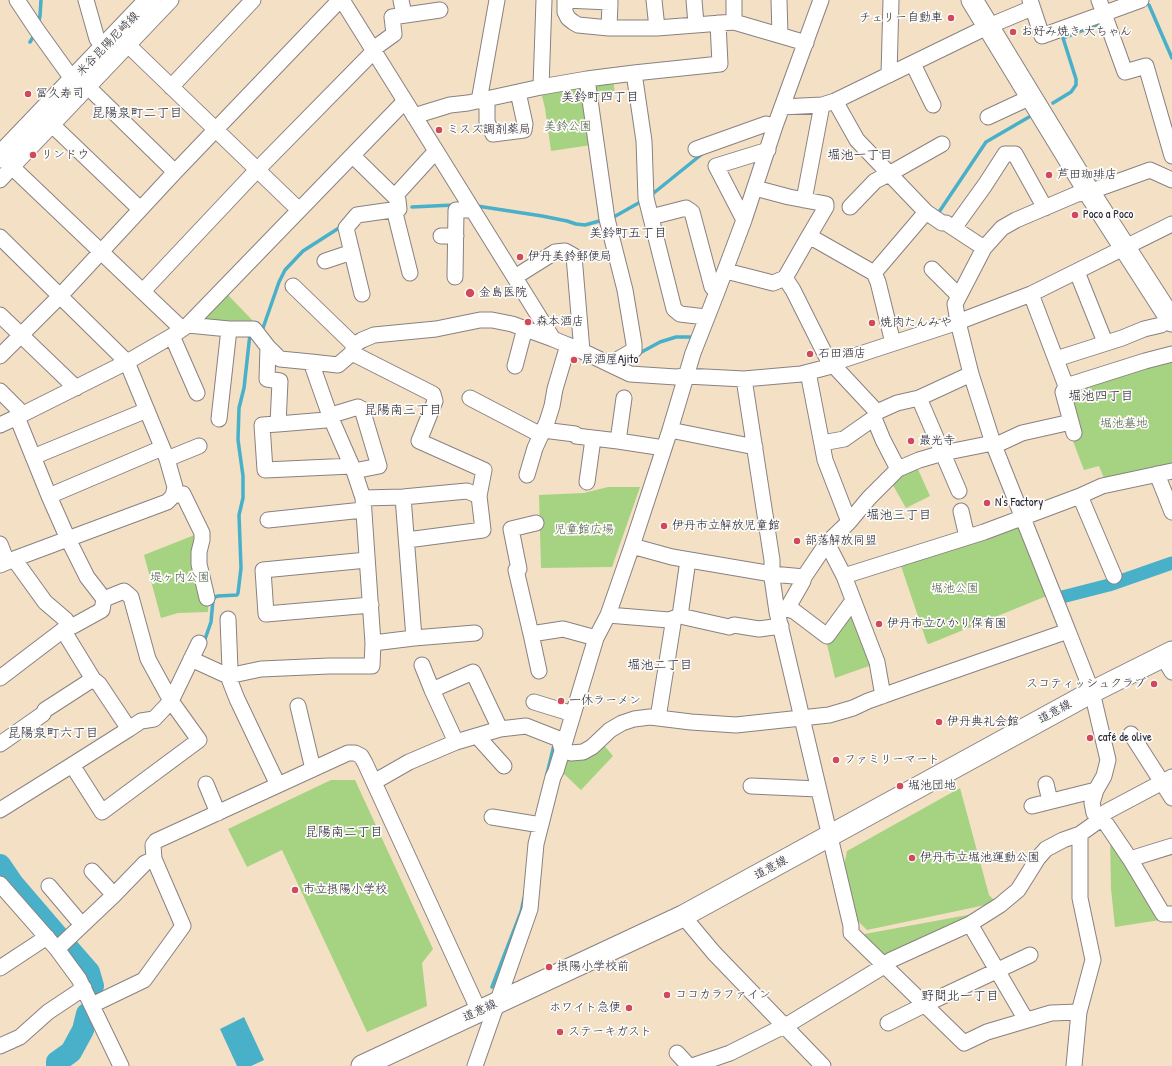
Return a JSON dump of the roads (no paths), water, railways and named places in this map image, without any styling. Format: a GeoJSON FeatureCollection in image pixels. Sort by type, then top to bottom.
{"type":"FeatureCollection","features":[{"type":"Feature","properties":{"kind":"street"},"geometry":{"type":"LineString","coordinates":[[17,0],[37,30],[80,81],[175,172]]}},
{"type":"Feature","properties":{"kind":"street"},"geometry":{"type":"LineString","coordinates":[[86,0],[97,39],[118,42],[171,87],[299,210]]}},
{"type":"Feature","properties":{"kind":"street","name":"米谷昆陽尼崎線"},"geometry":{"type":"LineString","coordinates":[[6,162],[118,42],[150,0]]}},
{"type":"Feature","properties":{"kind":"street"},"geometry":{"type":"LineString","coordinates":[[118,42],[171,0]]}},
{"type":"Feature","properties":{"kind":"street"},"geometry":{"type":"LineString","coordinates":[[171,87],[253,0]]}},
{"type":"Feature","properties":{"kind":"street"},"geometry":{"type":"LineString","coordinates":[[0,356],[60,296],[175,172],[341,0],[553,339]]}},
{"type":"Feature","properties":{"kind":"street"},"geometry":{"type":"LineString","coordinates":[[401,0],[404,15]]}},
{"type":"Feature","properties":{"kind":"street"},"geometry":{"type":"LineString","coordinates":[[497,0],[483,100],[487,122],[493,134],[524,130],[525,124],[518,92]]}},
{"type":"Feature","properties":{"kind":"street"},"geometry":{"type":"LineString","coordinates":[[541,87],[544,0]]}},
{"type":"Feature","properties":{"kind":"street"},"geometry":{"type":"LineString","coordinates":[[609,28],[610,2],[565,0],[565,12],[568,18],[578,25],[609,28],[656,28],[734,22],[806,43]]}},
{"type":"Feature","properties":{"kind":"street"},"geometry":{"type":"LineString","coordinates":[[654,0],[656,28]]}},
{"type":"Feature","properties":{"kind":"street"},"geometry":{"type":"LineString","coordinates":[[694,0],[696,24]]}},
{"type":"Feature","properties":{"kind":"street"},"geometry":{"type":"LineString","coordinates":[[734,0],[734,22]]}},
{"type":"Feature","properties":{"kind":"street"},"geometry":{"type":"LineString","coordinates":[[779,0],[780,35]]}},
{"type":"Feature","properties":{"kind":"street"},"geometry":{"type":"LineString","coordinates":[[475,1066],[488,1007],[530,909],[536,844],[540,825],[553,776],[596,638],[608,615],[670,430],[693,353],[706,317],[718,292],[726,270],[775,126],[821,0]]}},
{"type":"Feature","properties":{"kind":"street"},"geometry":{"type":"LineString","coordinates":[[889,75],[891,0]]}},
{"type":"Feature","properties":{"kind":"street"},"geometry":{"type":"LineString","coordinates":[[972,0],[1089,192],[1171,320],[1161,325],[1144,329],[1122,338],[1105,342],[1056,359]]}},
{"type":"Feature","properties":{"kind":"street"},"geometry":{"type":"LineString","coordinates":[[782,108],[829,103],[913,64],[1031,4],[1042,36],[1102,7],[1141,0]]}},
{"type":"Feature","properties":{"kind":"street"},"geometry":{"type":"LineString","coordinates":[[1102,7],[1125,72],[1146,66],[1172,156]]}},
{"type":"Feature","properties":{"kind":"street"},"geometry":{"type":"LineString","coordinates":[[142,291],[257,170],[373,52],[376,47],[394,34],[392,17],[440,10]]}},
{"type":"Feature","properties":{"kind":"street"},"geometry":{"type":"LineString","coordinates":[[414,116],[450,105],[483,100],[541,87],[587,79],[720,64],[718,23]]}},
{"type":"Feature","properties":{"kind":"street"},"geometry":{"type":"LineString","coordinates":[[913,64],[933,105]]}},
{"type":"Feature","properties":{"kind":"street"},"geometry":{"type":"LineString","coordinates":[[634,73],[644,141],[646,198],[674,309],[680,314],[706,317]]}},
{"type":"Feature","properties":{"kind":"street"},"geometry":{"type":"LineString","coordinates":[[587,79],[607,219],[625,290],[634,344],[634,350],[610,364]]}},
{"type":"Feature","properties":{"kind":"street"},"geometry":{"type":"LineString","coordinates":[[988,117],[1031,97]]}},
{"type":"Feature","properties":{"kind":"street"},"geometry":{"type":"LineString","coordinates":[[0,425],[127,362],[181,330],[353,156],[405,101]]}},
{"type":"Feature","properties":{"kind":"street"},"geometry":{"type":"LineString","coordinates":[[829,103],[857,140],[926,212],[942,223],[946,223],[984,248]]}},
{"type":"Feature","properties":{"kind":"street"},"geometry":{"type":"LineString","coordinates":[[804,200],[829,103]]}},
{"type":"Feature","properties":{"kind":"street"},"geometry":{"type":"LineString","coordinates":[[46,120],[140,210]]}},
{"type":"Feature","properties":{"kind":"street"},"geometry":{"type":"LineString","coordinates":[[696,149],[766,124],[775,126]]}},
{"type":"Feature","properties":{"kind":"street"},"geometry":{"type":"LineString","coordinates":[[850,207],[875,181],[942,144]]}},
{"type":"Feature","properties":{"kind":"street"},"geometry":{"type":"LineString","coordinates":[[744,220],[716,166],[768,150]]}},
{"type":"Feature","properties":{"kind":"street"},"geometry":{"type":"LineString","coordinates":[[362,294],[346,228],[357,215],[394,203],[436,151]]}},
{"type":"Feature","properties":{"kind":"street"},"geometry":{"type":"LineString","coordinates":[[954,228],[1005,154],[1015,154],[1045,208]]}},
{"type":"Feature","properties":{"kind":"street"},"geometry":{"type":"LineString","coordinates":[[353,156],[394,203],[410,273]]}},
{"type":"Feature","properties":{"kind":"street"},"geometry":{"type":"LineString","coordinates":[[0,180],[6,162],[181,330],[197,393]]}},
{"type":"Feature","properties":{"kind":"street"},"geometry":{"type":"LineString","coordinates":[[1172,180],[1150,170],[1089,192],[1077,194],[1016,220],[1002,228],[984,248],[955,304],[971,374],[993,445],[1092,692],[1108,760],[1104,776],[1096,790],[1092,803],[1094,813],[1107,825],[1130,859],[1163,914],[1172,914]]}},
{"type":"Feature","properties":{"kind":"street"},"geometry":{"type":"LineString","coordinates":[[726,270],[773,283],[785,278],[826,207],[826,204],[755,188]]}},
{"type":"Feature","properties":{"kind":"street"},"geometry":{"type":"LineString","coordinates":[[651,217],[686,208],[692,212],[712,287],[718,292]]}},
{"type":"Feature","properties":{"kind":"street"},"geometry":{"type":"LineString","coordinates":[[455,276],[448,236],[456,210],[472,210]]}},
{"type":"Feature","properties":{"kind":"street"},"geometry":{"type":"LineString","coordinates":[[874,274],[926,212]]}},
{"type":"Feature","properties":{"kind":"street"},"geometry":{"type":"LineString","coordinates":[[181,330],[254,329],[268,347],[280,359],[338,365],[362,340],[374,335],[436,329],[480,320],[492,320],[525,328],[582,351],[630,374],[744,379],[801,374],[828,367],[830,364],[958,322],[1031,294],[1172,224]]}},
{"type":"Feature","properties":{"kind":"street"},"geometry":{"type":"LineString","coordinates":[[809,236],[874,274],[878,282],[893,343]]}},
{"type":"Feature","properties":{"kind":"street"},"geometry":{"type":"LineString","coordinates":[[0,237],[127,362],[165,453],[175,487],[173,496],[167,502],[7,562]]}},
{"type":"Feature","properties":{"kind":"street"},"geometry":{"type":"LineString","coordinates":[[515,277],[555,252],[566,250],[574,256],[582,351]]}},
{"type":"Feature","properties":{"kind":"street"},"geometry":{"type":"LineString","coordinates":[[325,261],[352,252]]}},
{"type":"Feature","properties":{"kind":"street"},"geometry":{"type":"LineString","coordinates":[[932,269],[959,296]]}},
{"type":"Feature","properties":{"kind":"street"},"geometry":{"type":"LineString","coordinates":[[1077,272],[1105,342]]}},
{"type":"Feature","properties":{"kind":"street"},"geometry":{"type":"LineString","coordinates":[[785,278],[793,290],[830,364],[835,367],[875,415],[883,440],[898,468]]}},
{"type":"Feature","properties":{"kind":"street"},"geometry":{"type":"LineString","coordinates":[[293,286],[353,349],[433,394],[435,401],[419,441],[484,470],[479,496],[482,530],[407,540]]}},
{"type":"Feature","properties":{"kind":"street"},"geometry":{"type":"LineString","coordinates":[[1031,294],[1066,386]]}},
{"type":"Feature","properties":{"kind":"street"},"geometry":{"type":"LineString","coordinates":[[0,315],[76,388]]}},
{"type":"Feature","properties":{"kind":"street"},"geometry":{"type":"LineString","coordinates":[[515,366],[525,328]]}},
{"type":"Feature","properties":{"kind":"street"},"geometry":{"type":"LineString","coordinates":[[219,419],[229,329]]}},
{"type":"Feature","properties":{"kind":"street"},"geometry":{"type":"LineString","coordinates":[[527,475],[535,448],[552,406],[555,388],[568,345]]}},
{"type":"Feature","properties":{"kind":"street"},"geometry":{"type":"LineString","coordinates":[[268,347],[267,379],[280,381],[278,424]]}},
{"type":"Feature","properties":{"kind":"street"},"geometry":{"type":"LineString","coordinates":[[782,616],[804,577],[827,543],[849,522],[868,498],[898,468],[944,453],[993,445],[1022,433],[1072,427],[1063,392],[1066,386],[1172,354]]}},
{"type":"Feature","properties":{"kind":"street"},"geometry":{"type":"LineString","coordinates":[[191,659],[228,676],[261,669],[372,666],[373,643],[371,605],[363,504],[353,469],[330,416],[311,362]]}},
{"type":"Feature","properties":{"kind":"street"},"geometry":{"type":"LineString","coordinates":[[808,372],[825,460],[849,522]]}},
{"type":"Feature","properties":{"kind":"street"},"geometry":{"type":"LineString","coordinates":[[822,443],[844,439],[875,415],[898,403],[919,398],[971,374]]}},
{"type":"Feature","properties":{"kind":"street"},"geometry":{"type":"LineString","coordinates":[[744,379],[772,560],[772,578],[782,616],[802,718],[829,837],[851,926],[851,933],[964,1043],[987,1032],[1051,1013],[1079,1012]]}},
{"type":"Feature","properties":{"kind":"street"},"geometry":{"type":"LineString","coordinates":[[0,391],[18,409],[17,417],[68,539],[87,576],[104,599],[102,610],[73,626],[65,628],[0,678]]}},
{"type":"Feature","properties":{"kind":"street"},"geometry":{"type":"LineString","coordinates":[[470,398],[542,432],[664,448]]}},
{"type":"Feature","properties":{"kind":"street"},"geometry":{"type":"LineString","coordinates":[[618,441],[624,398]]}},
{"type":"Feature","properties":{"kind":"street"},"geometry":{"type":"LineString","coordinates":[[919,398],[944,453],[959,491]]}},
{"type":"Feature","properties":{"kind":"street"},"geometry":{"type":"LineString","coordinates":[[358,407],[362,409],[379,466],[353,469],[265,470],[262,425],[278,424],[326,420],[330,416],[358,407]]}},
{"type":"Feature","properties":{"kind":"street"},"geometry":{"type":"LineString","coordinates":[[33,457],[147,410]]}},
{"type":"Feature","properties":{"kind":"street"},"geometry":{"type":"LineString","coordinates":[[670,430],[755,447]]}},
{"type":"Feature","properties":{"kind":"street"},"geometry":{"type":"LineString","coordinates":[[587,482],[593,438]]}},
{"type":"Feature","properties":{"kind":"street"},"geometry":{"type":"LineString","coordinates":[[49,496],[165,453],[199,446]]}},
{"type":"Feature","properties":{"kind":"street"},"geometry":{"type":"LineString","coordinates":[[844,576],[1023,518],[1102,486],[1165,472],[1172,512]]}},
{"type":"Feature","properties":{"kind":"street"},"geometry":{"type":"LineString","coordinates":[[268,520],[403,497],[467,491],[479,496]]}},
{"type":"Feature","properties":{"kind":"street"},"geometry":{"type":"LineString","coordinates":[[173,496],[183,494],[202,533],[199,564],[207,598]]}},
{"type":"Feature","properties":{"kind":"street"},"geometry":{"type":"LineString","coordinates":[[1080,496],[1114,576]]}},
{"type":"Feature","properties":{"kind":"street"},"geometry":{"type":"LineString","coordinates":[[403,497],[414,638]]}},
{"type":"Feature","properties":{"kind":"street"},"geometry":{"type":"LineString","coordinates":[[960,511],[968,537]]}},
{"type":"Feature","properties":{"kind":"street"},"geometry":{"type":"LineString","coordinates":[[534,665],[523,578],[516,570],[519,569],[511,529],[536,523]]}},
{"type":"Feature","properties":{"kind":"street"},"geometry":{"type":"LineString","coordinates":[[827,543],[844,576],[852,602],[877,662],[883,696]]}},
{"type":"Feature","properties":{"kind":"street"},"geometry":{"type":"LineString","coordinates":[[0,544],[7,562],[45,602],[66,620],[65,628],[93,679],[99,684],[129,729]]}},
{"type":"Feature","properties":{"kind":"street"},"geometry":{"type":"LineString","coordinates":[[632,546],[688,560],[772,574],[804,577]]}},
{"type":"Feature","properties":{"kind":"street"},"geometry":{"type":"LineString","coordinates":[[367,560],[263,570],[266,614],[371,605]]}},
{"type":"Feature","properties":{"kind":"street"},"geometry":{"type":"LineString","coordinates":[[658,718],[673,624],[688,560]]}},
{"type":"Feature","properties":{"kind":"street"},"geometry":{"type":"LineString","coordinates":[[72,764],[102,812],[198,740],[171,701],[148,659],[131,597],[124,591],[104,599]]}},
{"type":"Feature","properties":{"kind":"street"},"geometry":{"type":"LineString","coordinates":[[608,615],[675,618],[759,629],[794,611],[827,636],[852,602]]}},
{"type":"Feature","properties":{"kind":"street"},"geometry":{"type":"LineString","coordinates":[[228,619],[230,669],[228,676],[237,699],[278,786]]}},
{"type":"Feature","properties":{"kind":"street"},"geometry":{"type":"LineString","coordinates":[[531,634],[563,629],[596,638]]}},
{"type":"Feature","properties":{"kind":"street"},"geometry":{"type":"LineString","coordinates":[[562,750],[583,752],[592,747],[610,730],[622,723],[642,718],[736,725],[829,715],[853,708],[1068,631]]}},
{"type":"Feature","properties":{"kind":"street"},"geometry":{"type":"LineString","coordinates":[[373,643],[475,633]]}},
{"type":"Feature","properties":{"kind":"street"},"geometry":{"type":"LineString","coordinates":[[0,810],[141,721],[154,719],[171,701],[199,643]]}},
{"type":"Feature","properties":{"kind":"street","name":"道意線"},"geometry":{"type":"LineString","coordinates":[[362,1066],[683,916],[1092,692],[1169,661]]}},
{"type":"Feature","properties":{"kind":"street"},"geometry":{"type":"LineString","coordinates":[[422,666],[456,742]]}},
{"type":"Feature","properties":{"kind":"street"},"geometry":{"type":"LineString","coordinates":[[432,690],[473,672],[500,729]]}},
{"type":"Feature","properties":{"kind":"street"},"geometry":{"type":"LineString","coordinates":[[0,744],[43,714],[45,710],[93,679]]}},
{"type":"Feature","properties":{"kind":"street"},"geometry":{"type":"LineString","coordinates":[[534,702],[573,714]]}},
{"type":"Feature","properties":{"kind":"street"},"geometry":{"type":"LineString","coordinates":[[298,706],[313,769]]}},
{"type":"Feature","properties":{"kind":"street"},"geometry":{"type":"LineString","coordinates":[[374,782],[409,762],[456,742],[500,729],[526,726],[559,739],[562,750]]}},
{"type":"Feature","properties":{"kind":"street"},"geometry":{"type":"LineString","coordinates":[[1131,734],[1167,780],[1172,798]]}},
{"type":"Feature","properties":{"kind":"street"},"geometry":{"type":"LineString","coordinates":[[477,736],[504,766]]}},
{"type":"Feature","properties":{"kind":"street"},"geometry":{"type":"LineString","coordinates":[[92,1005],[144,980],[183,926],[154,859],[153,845],[156,841],[348,753],[355,753],[361,756],[488,1007]]}},
{"type":"Feature","properties":{"kind":"street"},"geometry":{"type":"LineString","coordinates":[[677,1053],[690,1066],[730,1054],[784,1026],[884,966],[891,960],[970,924],[1000,905],[1018,890],[1038,858],[1046,849],[1063,840],[1080,834],[1101,819],[1106,812],[1167,780]]}},
{"type":"Feature","properties":{"kind":"street"},"geometry":{"type":"LineString","coordinates":[[206,784],[218,813]]}},
{"type":"Feature","properties":{"kind":"street"},"geometry":{"type":"LineString","coordinates":[[1046,784],[1050,801]]}},
{"type":"Feature","properties":{"kind":"street"},"geometry":{"type":"LineString","coordinates":[[752,786],[818,788]]}},
{"type":"Feature","properties":{"kind":"street"},"geometry":{"type":"LineString","coordinates":[[1032,806],[1096,790]]}},
{"type":"Feature","properties":{"kind":"street"},"geometry":{"type":"LineString","coordinates":[[492,817],[540,825]]}},
{"type":"Feature","properties":{"kind":"street"},"geometry":{"type":"LineString","coordinates":[[1074,1066],[1079,1012],[1093,960],[1080,898],[1080,834]]}},
{"type":"Feature","properties":{"kind":"street"},"geometry":{"type":"LineString","coordinates":[[1130,859],[1172,846]]}},
{"type":"Feature","properties":{"kind":"street"},"geometry":{"type":"LineString","coordinates":[[57,949],[146,863],[154,859]]}},
{"type":"Feature","properties":{"kind":"street"},"geometry":{"type":"LineString","coordinates":[[92,871],[114,895]]}},
{"type":"Feature","properties":{"kind":"street"},"geometry":{"type":"LineString","coordinates":[[0,884],[57,949],[79,979],[121,1066]]}},
{"type":"Feature","properties":{"kind":"street"},"geometry":{"type":"LineString","coordinates":[[49,886],[82,925]]}},
{"type":"Feature","properties":{"kind":"street"},"geometry":{"type":"LineString","coordinates":[[683,916],[714,953],[823,1066]]}},
{"type":"Feature","properties":{"kind":"street"},"geometry":{"type":"LineString","coordinates":[[970,924],[1026,1020]]}},
{"type":"Feature","properties":{"kind":"street"},"geometry":{"type":"LineString","coordinates":[[0,968],[46,937]]}},
{"type":"Feature","properties":{"kind":"street"},"geometry":{"type":"LineString","coordinates":[[888,1023],[1030,954]]}},
{"type":"Feature","properties":{"kind":"street"},"geometry":{"type":"LineString","coordinates":[[0,1046],[20,1037],[48,1012],[84,988]]}},
{"type":"Feature","properties":{"kind":"water"},"geometry":{"type":"Polygon","coordinates":[[[244,1017],[264,1060],[251,1066],[237,1066],[220,1029],[244,1017]]]}},
{"type":"Feature","properties":{"kind":"waterway"},"geometry":{"type":"LineString","coordinates":[[38,25],[41,0]]}},
{"type":"Feature","properties":{"kind":"waterway"},"geometry":{"type":"LineString","coordinates":[[1149,5],[1172,58]]}},
{"type":"Feature","properties":{"kind":"waterway"},"geometry":{"type":"LineString","coordinates":[[1053,103],[1071,92],[1076,85],[1076,79],[1063,38],[1096,25]]}},
{"type":"Feature","properties":{"kind":"waterway"},"geometry":{"type":"LineString","coordinates":[[30,42],[35,34]]}},
{"type":"Feature","properties":{"kind":"waterway"},"geometry":{"type":"LineString","coordinates":[[939,212],[986,142],[1029,117]]}},
{"type":"Feature","properties":{"kind":"waterway"},"geometry":{"type":"LineString","coordinates":[[650,196],[702,154]]}},
{"type":"Feature","properties":{"kind":"waterway"},"geometry":{"type":"LineString","coordinates":[[612,218],[642,201]]}},
{"type":"Feature","properties":{"kind":"waterway"},"geometry":{"type":"LineString","coordinates":[[412,207],[454,205]]}},
{"type":"Feature","properties":{"kind":"waterway"},"geometry":{"type":"LineString","coordinates":[[477,206],[542,216],[576,224],[585,225],[603,220]]}},
{"type":"Feature","properties":{"kind":"waterway"},"geometry":{"type":"LineString","coordinates":[[259,330],[263,328],[279,282],[285,270],[303,251],[342,226]]}},
{"type":"Feature","properties":{"kind":"waterway"},"geometry":{"type":"LineString","coordinates":[[204,642],[211,622],[213,600],[215,597],[237,595],[238,593],[241,568],[239,515],[243,498],[243,476],[238,440],[239,408],[244,388],[251,334]]}},
{"type":"Feature","properties":{"kind":"waterway"},"geometry":{"type":"LineString","coordinates":[[638,354],[660,342],[676,337],[690,337]]}},
{"type":"Feature","properties":{"kind":"waterway"},"geometry":{"type":"LineString","coordinates":[[1062,597],[1109,585],[1172,563]]}},
{"type":"Feature","properties":{"kind":"waterway"},"geometry":{"type":"LineString","coordinates":[[547,774],[554,745]]}},
{"type":"Feature","properties":{"kind":"waterway"},"geometry":{"type":"LineString","coordinates":[[0,865],[13,884],[61,940]]}},
{"type":"Feature","properties":{"kind":"waterway"},"geometry":{"type":"LineString","coordinates":[[492,987],[521,912],[524,898]]}},
{"type":"Feature","properties":{"kind":"waterway"},"geometry":{"type":"LineString","coordinates":[[68,948],[89,972],[93,986]]}},
{"type":"Feature","properties":{"kind":"waterway"},"geometry":{"type":"LineString","coordinates":[[57,1066],[57,1062],[71,1052],[83,1030],[87,1014]]}},
{"type":"Feature","properties":{"kind":"place","name":"チェリー自動車"},"geometry":{"type":"Point","coordinates":[951,18]}},
{"type":"Feature","properties":{"kind":"place","name":"お好み焼き 大ちゃん"},"geometry":{"type":"Point","coordinates":[1013,32]}},
{"type":"Feature","properties":{"kind":"place","name":"冨久寿司"},"geometry":{"type":"Point","coordinates":[28,94]}},
{"type":"Feature","properties":{"kind":"place","name":"ミスズ調剤薬局"},"geometry":{"type":"Point","coordinates":[439,130]}},
{"type":"Feature","properties":{"kind":"place","name":"リンドウ"},"geometry":{"type":"Point","coordinates":[33,155]}},
{"type":"Feature","properties":{"kind":"place","name":"芦田珈琲店"},"geometry":{"type":"Point","coordinates":[1049,175]}},
{"type":"Feature","properties":{"kind":"place","name":"Poco a Poco"},"geometry":{"type":"Point","coordinates":[1075,215]}},
{"type":"Feature","properties":{"kind":"place","name":"伊丹美鈴郵便局"},"geometry":{"type":"Point","coordinates":[520,257]}},
{"type":"Feature","properties":{"kind":"place","name":"金島医院"},"geometry":{"type":"Point","coordinates":[470,293]}},
{"type":"Feature","properties":{"kind":"place","name":"森本酒店"},"geometry":{"type":"Point","coordinates":[528,322]}},
{"type":"Feature","properties":{"kind":"place","name":"焼肉たんみや"},"geometry":{"type":"Point","coordinates":[872,323]}},
{"type":"Feature","properties":{"kind":"place","name":"石田酒店"},"geometry":{"type":"Point","coordinates":[810,354]}},
{"type":"Feature","properties":{"kind":"place","name":"居酒屋Ajito"},"geometry":{"type":"Point","coordinates":[574,360]}},
{"type":"Feature","properties":{"kind":"place","name":"最光寺"},"geometry":{"type":"Point","coordinates":[911,441]}},
{"type":"Feature","properties":{"kind":"place","name":"N's Factory"},"geometry":{"type":"Point","coordinates":[987,503]}},
{"type":"Feature","properties":{"kind":"place","name":"伊丹市立解放児童館"},"geometry":{"type":"Point","coordinates":[664,526]}},
{"type":"Feature","properties":{"kind":"place","name":"部落解放同盟"},"geometry":{"type":"Point","coordinates":[797,541]}},
{"type":"Feature","properties":{"kind":"place","name":"伊丹市立ひかり保育園"},"geometry":{"type":"Point","coordinates":[879,624]}},
{"type":"Feature","properties":{"kind":"place","name":"スコティッシュクラブ"},"geometry":{"type":"Point","coordinates":[1154,684]}},
{"type":"Feature","properties":{"kind":"place","name":"一休ラーメン"},"geometry":{"type":"Point","coordinates":[561,701]}},
{"type":"Feature","properties":{"kind":"place","name":"伊丹典礼会館"},"geometry":{"type":"Point","coordinates":[939,722]}},
{"type":"Feature","properties":{"kind":"place","name":"café de olive"},"geometry":{"type":"Point","coordinates":[1090,738]}},
{"type":"Feature","properties":{"kind":"place","name":"ファミリーマート"},"geometry":{"type":"Point","coordinates":[836,760]}},
{"type":"Feature","properties":{"kind":"place","name":"堀池団地"},"geometry":{"type":"Point","coordinates":[900,786]}},
{"type":"Feature","properties":{"kind":"place","name":"伊丹市立堀池運動公園"},"geometry":{"type":"Point","coordinates":[912,858]}},
{"type":"Feature","properties":{"kind":"place","name":"市立摂陽小学校"},"geometry":{"type":"Point","coordinates":[295,890]}},
{"type":"Feature","properties":{"kind":"place","name":"摂陽小学校前"},"geometry":{"type":"Point","coordinates":[549,967]}},
{"type":"Feature","properties":{"kind":"place","name":"ココカラファイン"},"geometry":{"type":"Point","coordinates":[667,995]}},
{"type":"Feature","properties":{"kind":"place","name":"ホワイト急便"},"geometry":{"type":"Point","coordinates":[629,1008]}},
{"type":"Feature","properties":{"kind":"place","name":"ステーキガスト"},"geometry":{"type":"Point","coordinates":[560,1032]}},
{"type":"Feature","properties":{"kind":"district","name":"美鈴町四丁目"},"geometry":{"type":"Point","coordinates":[600,98]}},
{"type":"Feature","properties":{"kind":"district","name":"昆陽泉町二丁目"},"geometry":{"type":"Point","coordinates":[137,114]}},
{"type":"Feature","properties":{"kind":"district","name":"堀池一丁目"},"geometry":{"type":"Point","coordinates":[860,156]}},
{"type":"Feature","properties":{"kind":"district","name":"美鈴町五丁目"},"geometry":{"type":"Point","coordinates":[628,234]}},
{"type":"Feature","properties":{"kind":"district","name":"堀池四丁目"},"geometry":{"type":"Point","coordinates":[1101,397]}},
{"type":"Feature","properties":{"kind":"district","name":"昆陽南三丁目"},"geometry":{"type":"Point","coordinates":[403,411]}},
{"type":"Feature","properties":{"kind":"district","name":"堀池三丁目"},"geometry":{"type":"Point","coordinates":[899,516]}},
{"type":"Feature","properties":{"kind":"district","name":"堀池二丁目"},"geometry":{"type":"Point","coordinates":[660,666]}},
{"type":"Feature","properties":{"kind":"district","name":"昆陽泉町六丁目"},"geometry":{"type":"Point","coordinates":[53,734]}},
{"type":"Feature","properties":{"kind":"district","name":"昆陽南二丁目"},"geometry":{"type":"Point","coordinates":[344,833]}},
{"type":"Feature","properties":{"kind":"district","name":"野間北一丁目"},"geometry":{"type":"Point","coordinates":[960,997]}},
{"type":"Feature","properties":{"kind":"park label","name":"美鈴公園"},"geometry":{"type":"Point","coordinates":[568,127]}},
{"type":"Feature","properties":{"kind":"park label","name":"堀池墓地"},"geometry":{"type":"Point","coordinates":[1124,424]}},
{"type":"Feature","properties":{"kind":"park label","name":"児童館広場"},"geometry":{"type":"Point","coordinates":[584,530]}},
{"type":"Feature","properties":{"kind":"park label","name":"堤ヶ内公園"},"geometry":{"type":"Point","coordinates":[180,578]}},
{"type":"Feature","properties":{"kind":"park label","name":"堀池公園"},"geometry":{"type":"Point","coordinates":[955,589]}}]}
